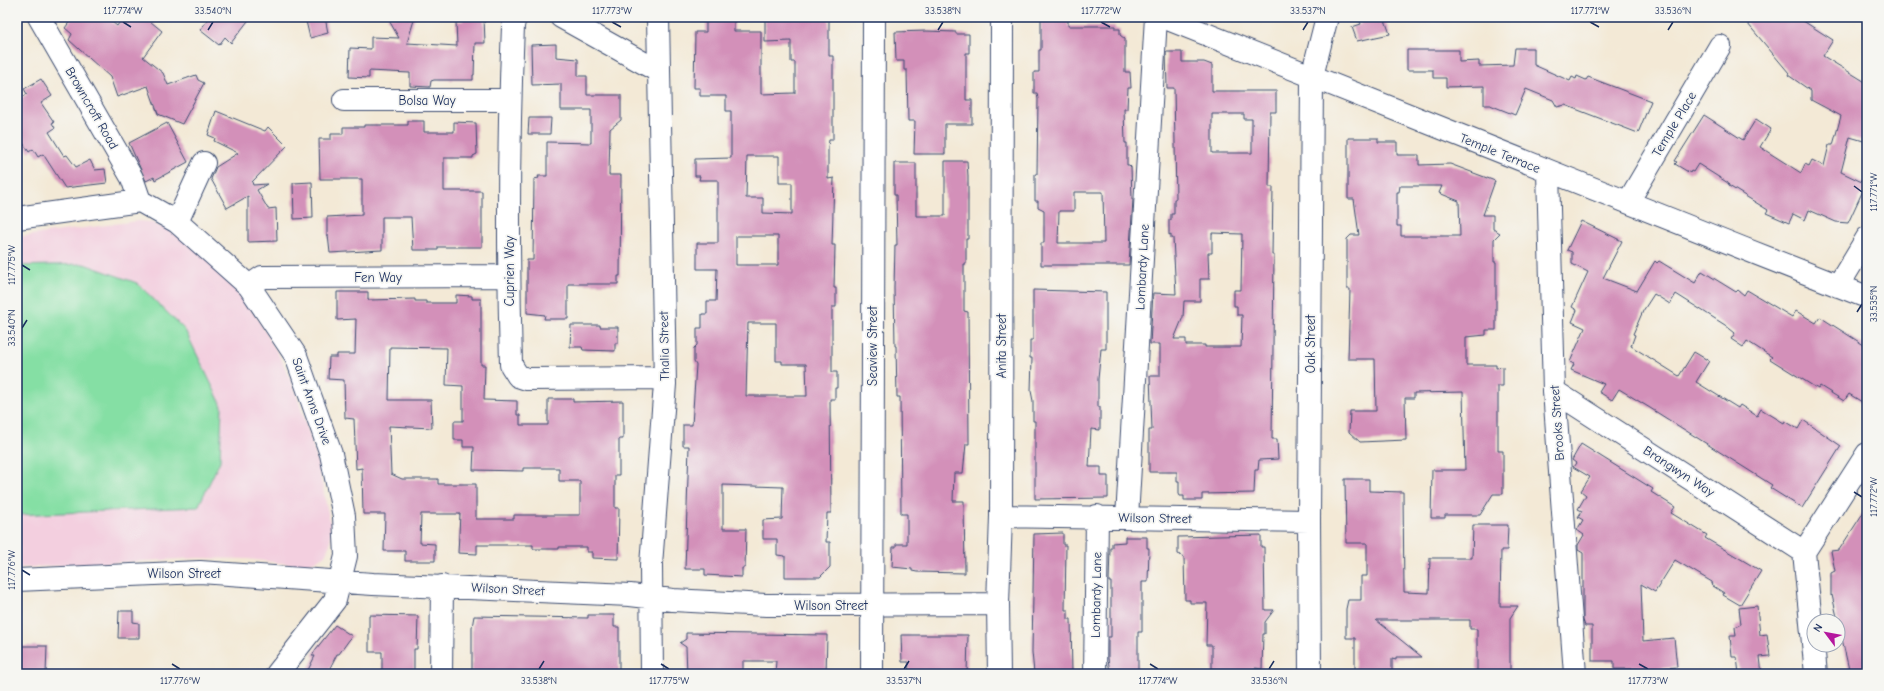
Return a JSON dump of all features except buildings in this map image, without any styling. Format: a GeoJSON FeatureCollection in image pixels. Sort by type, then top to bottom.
{"type":"FeatureCollection","features":[{"type":"Feature","properties":{"kind":"street","name":"Browncroft Road"},"geometry":{"type":"LineString","coordinates":[[39,17],[132,178],[140,201]]}},
{"type":"Feature","properties":{"kind":"street","name":"Cuprien Way"},"geometry":{"type":"LineString","coordinates":[[515,17],[513,26],[510,100],[509,276],[511,365],[518,376],[527,379],[664,378]]}},
{"type":"Feature","properties":{"kind":"street"},"geometry":{"type":"LineString","coordinates":[[561,17],[658,71]]}},
{"type":"Feature","properties":{"kind":"street","name":"Thalia Street"},"geometry":{"type":"LineString","coordinates":[[652,674],[651,565],[664,378],[658,17]]}},
{"type":"Feature","properties":{"kind":"street","name":"Seaview Street"},"geometry":{"type":"LineString","coordinates":[[872,674],[871,606],[874,17]]}},
{"type":"Feature","properties":{"kind":"street","name":"Anita Street"},"geometry":{"type":"LineString","coordinates":[[999,674],[998,604],[1001,516],[1002,17]]}},
{"type":"Feature","properties":{"kind":"street","name":"Lombardy Lane"},"geometry":{"type":"LineString","coordinates":[[1127,518],[1156,17]]}},
{"type":"Feature","properties":{"kind":"street","name":"Temple Terrace"},"geometry":{"type":"LineString","coordinates":[[1163,17],[1548,172],[1628,202],[1867,297]]}},
{"type":"Feature","properties":{"kind":"street","name":"Oak Street"},"geometry":{"type":"LineString","coordinates":[[1310,674],[1309,521],[1312,76],[1327,17]]}},
{"type":"Feature","properties":{"kind":"street","name":"Temple Place"},"geometry":{"type":"LineString","coordinates":[[1628,202],[1720,46]]}},
{"type":"Feature","properties":{"kind":"street","name":"Bolsa Way"},"geometry":{"type":"LineString","coordinates":[[344,100],[510,100]]}},
{"type":"Feature","properties":{"kind":"street"},"geometry":{"type":"LineString","coordinates":[[177,222],[204,163]]}},
{"type":"Feature","properties":{"kind":"street","name":"Brooks Street"},"geometry":{"type":"LineString","coordinates":[[1548,172],[1554,391],[1575,674]]}},
{"type":"Feature","properties":{"kind":"street"},"geometry":{"type":"LineString","coordinates":[[17,218],[140,201]]}},
{"type":"Feature","properties":{"kind":"street","name":"Saint Anns Drive"},"geometry":{"type":"LineString","coordinates":[[140,201],[177,222],[250,286],[296,356],[331,454],[344,516],[346,556],[340,582],[335,600],[277,674]]}},
{"type":"Feature","properties":{"kind":"street"},"geometry":{"type":"LineString","coordinates":[[1838,286],[1867,238]]}},
{"type":"Feature","properties":{"kind":"street","name":"Fen Way"},"geometry":{"type":"LineString","coordinates":[[250,286],[262,278],[509,276]]}},
{"type":"Feature","properties":{"kind":"street","name":"Brangwyn Way"},"geometry":{"type":"LineString","coordinates":[[1554,391],[1804,552]]}},
{"type":"Feature","properties":{"kind":"street"},"geometry":{"type":"LineString","coordinates":[[1816,674],[1804,552],[1867,454]]}},
{"type":"Feature","properties":{"kind":"street","name":"Wilson Street"},"geometry":{"type":"LineString","coordinates":[[1001,516],[1097,516],[1127,518],[1309,521]]}},
{"type":"Feature","properties":{"kind":"street","name":"Lombardy Lane"},"geometry":{"type":"LineString","coordinates":[[1095,674],[1097,516]]}},
{"type":"Feature","properties":{"kind":"street","name":"Wilson Street"},"geometry":{"type":"LineString","coordinates":[[17,580],[168,572],[200,572],[340,582],[652,597],[766,605],[871,606],[998,604]]}},
{"type":"Feature","properties":{"kind":"street"},"geometry":{"type":"LineString","coordinates":[[441,674],[442,586]]}},
{"type":"Feature","properties":{"kind":"shaded area"},"geometry":{"type":"Polygon","coordinates":[[[137,221],[150,222],[169,230],[182,238],[223,273],[258,319],[282,361],[296,393],[316,456],[330,522],[330,544],[325,555],[317,560],[307,565],[296,565],[248,559],[198,558],[17,568],[17,237],[137,221]]]}},
{"type":"Feature","properties":{"kind":"green space"},"geometry":{"type":"Polygon","coordinates":[[[84,264],[137,283],[185,330],[222,406],[220,461],[198,507],[17,515],[17,266],[84,264]]]}}]}
